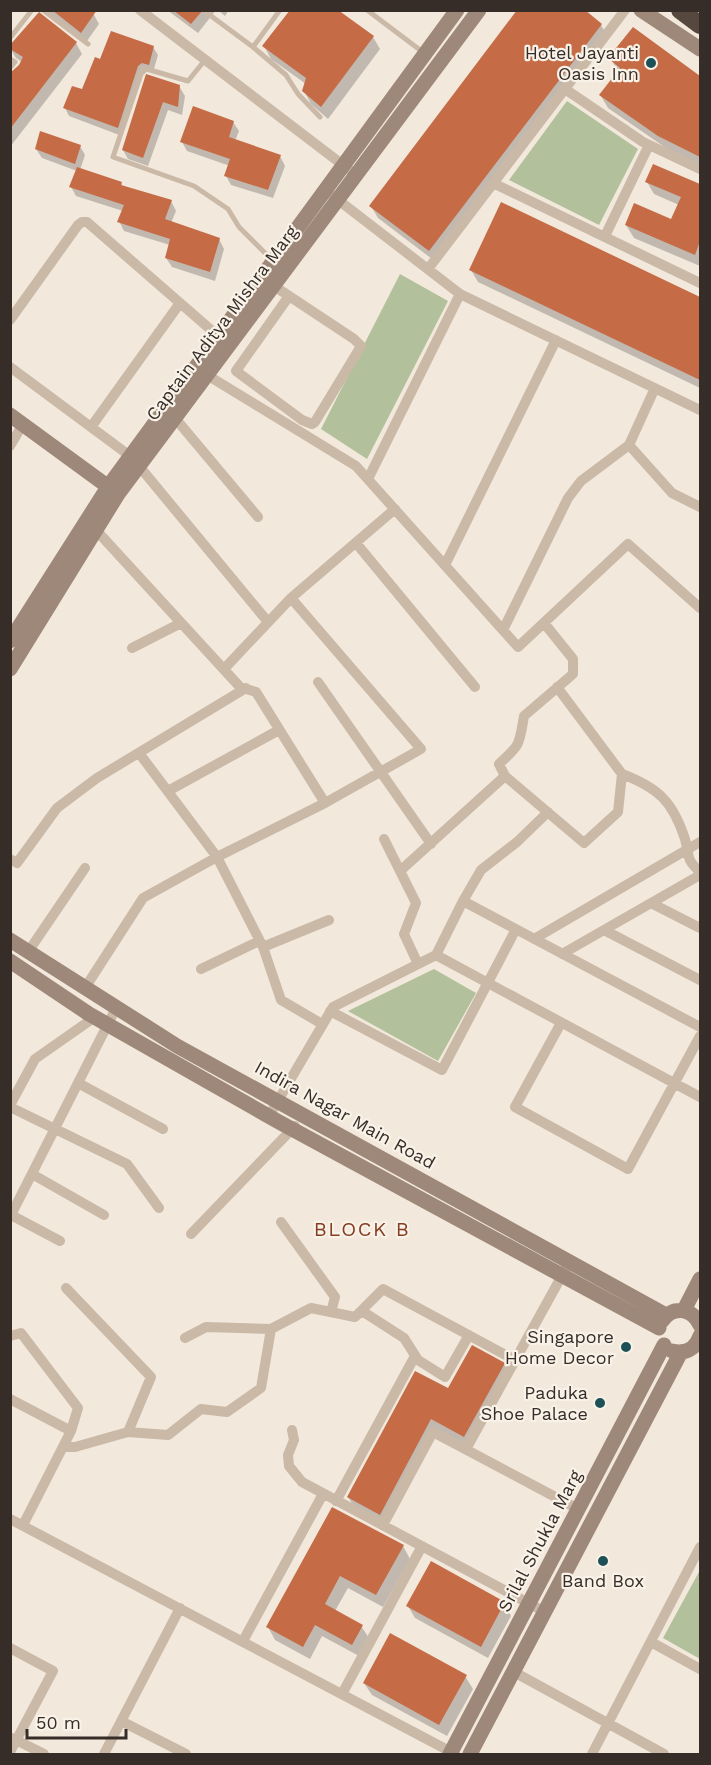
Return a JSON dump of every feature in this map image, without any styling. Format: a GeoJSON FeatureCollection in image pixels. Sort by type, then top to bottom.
{"type":"FeatureCollection","features":[{"type":"Feature","properties":{"kind":"highway"},"geometry":{"type":"LineString","coordinates":[[680,10],[700,25]]}},
{"type":"Feature","properties":{"kind":"street"},"geometry":{"type":"LineString","coordinates":[[140,10],[356,175]]}},
{"type":"Feature","properties":{"kind":"street","name":"Captain Aditya Mishra Marg"},"geometry":{"type":"LineString","coordinates":[[10,641],[218,336],[458,10]]}},
{"type":"Feature","properties":{"kind":"street","name":"Captain Aditya Mishra Marg"},"geometry":{"type":"LineString","coordinates":[[134,461],[175,418],[479,10]]}},
{"type":"Feature","properties":{"kind":"street"},"geometry":{"type":"LineString","coordinates":[[428,269],[625,10]]}},
{"type":"Feature","properties":{"kind":"street"},"geometry":{"type":"LineString","coordinates":[[641,10],[700,49]]}},
{"type":"Feature","properties":{"kind":"street"},"geometry":{"type":"LineString","coordinates":[[565,90],[649,145],[700,169]]}},
{"type":"Feature","properties":{"kind":"street"},"geometry":{"type":"LineString","coordinates":[[604,237],[649,145]]}},
{"type":"Feature","properties":{"kind":"street"},"geometry":{"type":"LineString","coordinates":[[493,183],[604,237],[699,278]]}},
{"type":"Feature","properties":{"kind":"street"},"geometry":{"type":"LineString","coordinates":[[325,190],[460,294],[700,410]]}},
{"type":"Feature","properties":{"kind":"street"},"geometry":{"type":"LineString","coordinates":[[10,320],[82,222],[87,222],[218,336]]}},
{"type":"Feature","properties":{"kind":"street"},"geometry":{"type":"LineString","coordinates":[[274,286],[354,339],[361,346],[312,424],[293,413],[236,371],[289,296]]}},
{"type":"Feature","properties":{"kind":"street"},"geometry":{"type":"LineString","coordinates":[[368,479],[460,294]]}},
{"type":"Feature","properties":{"kind":"street"},"geometry":{"type":"LineString","coordinates":[[91,427],[180,303]]}},
{"type":"Feature","properties":{"kind":"street"},"geometry":{"type":"LineString","coordinates":[[445,565],[556,340]]}},
{"type":"Feature","properties":{"kind":"street"},"geometry":{"type":"LineString","coordinates":[[10,367],[134,461],[268,622]]}},
{"type":"Feature","properties":{"kind":"street"},"geometry":{"type":"LineString","coordinates":[[207,375],[356,466],[519,647],[628,544],[700,608]]}},
{"type":"Feature","properties":{"kind":"street"},"geometry":{"type":"LineString","coordinates":[[503,630],[568,498],[581,481],[629,445],[655,388]]}},
{"type":"Feature","properties":{"kind":"street"},"geometry":{"type":"LineString","coordinates":[[10,415],[113,490]]}},
{"type":"Feature","properties":{"kind":"street"},"geometry":{"type":"LineString","coordinates":[[175,418],[258,517]]}},
{"type":"Feature","properties":{"kind":"street"},"geometry":{"type":"LineString","coordinates":[[10,446],[24,424]]}},
{"type":"Feature","properties":{"kind":"street"},"geometry":{"type":"LineString","coordinates":[[629,445],[672,493],[700,507]]}},
{"type":"Feature","properties":{"kind":"street","name":"Captain Aditya Mishra Marg"},"geometry":{"type":"LineString","coordinates":[[10,669],[96,530],[113,490]]}},
{"type":"Feature","properties":{"kind":"street"},"geometry":{"type":"LineString","coordinates":[[224,669],[291,598],[394,509]]}},
{"type":"Feature","properties":{"kind":"street"},"geometry":{"type":"LineString","coordinates":[[96,530],[240,687],[256,692],[325,804]]}},
{"type":"Feature","properties":{"kind":"street"},"geometry":{"type":"LineString","coordinates":[[356,543],[475,687]]}},
{"type":"Feature","properties":{"kind":"street"},"geometry":{"type":"LineString","coordinates":[[85,988],[143,898],[217,856],[325,804],[421,748],[291,598]]}},
{"type":"Feature","properties":{"kind":"street"},"geometry":{"type":"LineString","coordinates":[[132,648],[181,623]]}},
{"type":"Feature","properties":{"kind":"street"},"geometry":{"type":"LineString","coordinates":[[544,623],[573,659],[573,674],[524,716],[521,740],[513,752],[499,765],[505,776],[584,843],[618,812],[622,774]]}},
{"type":"Feature","properties":{"kind":"street"},"geometry":{"type":"LineString","coordinates":[[318,682],[431,844]]}},
{"type":"Feature","properties":{"kind":"street"},"geometry":{"type":"LineString","coordinates":[[557,687],[622,774],[639,780],[663,796],[677,817],[689,862],[700,873],[562,954]]}},
{"type":"Feature","properties":{"kind":"street"},"geometry":{"type":"LineString","coordinates":[[10,859],[17,863],[57,808],[97,778],[246,688]]}},
{"type":"Feature","properties":{"kind":"street"},"geometry":{"type":"LineString","coordinates":[[168,791],[279,730]]}},
{"type":"Feature","properties":{"kind":"street"},"geometry":{"type":"LineString","coordinates":[[139,753],[217,856],[261,944],[281,1000],[322,1024]]}},
{"type":"Feature","properties":{"kind":"street"},"geometry":{"type":"LineString","coordinates":[[400,871],[505,776]]}},
{"type":"Feature","properties":{"kind":"street"},"geometry":{"type":"LineString","coordinates":[[269,1116],[333,1006],[436,955],[481,870],[517,842],[548,812]]}},
{"type":"Feature","properties":{"kind":"street"},"geometry":{"type":"LineString","coordinates":[[384,839],[416,903],[404,934],[418,964]]}},
{"type":"Feature","properties":{"kind":"street"},"geometry":{"type":"LineString","coordinates":[[534,939],[700,842]]}},
{"type":"Feature","properties":{"kind":"street"},"geometry":{"type":"LineString","coordinates":[[28,952],[85,868]]}},
{"type":"Feature","properties":{"kind":"street"},"geometry":{"type":"LineString","coordinates":[[463,901],[700,1027]]}},
{"type":"Feature","properties":{"kind":"street"},"geometry":{"type":"LineString","coordinates":[[651,903],[700,928]]}},
{"type":"Feature","properties":{"kind":"street"},"geometry":{"type":"LineString","coordinates":[[201,969],[261,944],[329,920]]}},
{"type":"Feature","properties":{"kind":"street"},"geometry":{"type":"LineString","coordinates":[[330,1011],[442,1070],[516,929]]}},
{"type":"Feature","properties":{"kind":"street"},"geometry":{"type":"LineString","coordinates":[[604,930],[700,980]]}},
{"type":"Feature","properties":{"kind":"street","name":"Indira Nagar Main Road"},"geometry":{"type":"LineString","coordinates":[[10,940],[177,1046],[570,1261],[663,1321]]}},
{"type":"Feature","properties":{"kind":"street"},"geometry":{"type":"LineString","coordinates":[[436,955],[700,1097]]}},
{"type":"Feature","properties":{"kind":"street","name":"Indira Nagar Main Road"},"geometry":{"type":"LineString","coordinates":[[10,961],[101,1021],[292,1129],[562,1275],[663,1321]]}},
{"type":"Feature","properties":{"kind":"street"},"geometry":{"type":"LineString","coordinates":[[116,1008],[101,1021],[35,1059],[10,1106],[127,1164],[159,1208]]}},
{"type":"Feature","properties":{"kind":"street"},"geometry":{"type":"LineString","coordinates":[[60,1241],[11,1216],[78,1083],[101,1021]]}},
{"type":"Feature","properties":{"kind":"street"},"geometry":{"type":"LineString","coordinates":[[561,1023],[515,1107],[628,1169],[700,1036]]}},
{"type":"Feature","properties":{"kind":"street"},"geometry":{"type":"LineString","coordinates":[[78,1083],[163,1129]]}},
{"type":"Feature","properties":{"kind":"street"},"geometry":{"type":"LineString","coordinates":[[191,1234],[306,1116]]}},
{"type":"Feature","properties":{"kind":"street"},"geometry":{"type":"LineString","coordinates":[[32,1174],[104,1215]]}},
{"type":"Feature","properties":{"kind":"street"},"geometry":{"type":"LineString","coordinates":[[281,1222],[335,1297],[331,1312]]}},
{"type":"Feature","properties":{"kind":"street"},"geometry":{"type":"LineString","coordinates":[[466,1449],[570,1261]]}},
{"type":"Feature","properties":{"kind":"street"},"geometry":{"type":"LineString","coordinates":[[684,1310],[700,1279]]}},
{"type":"Feature","properties":{"kind":"street"},"geometry":{"type":"LineString","coordinates":[[66,1288],[150,1377],[128,1432]]}},
{"type":"Feature","properties":{"kind":"street"},"geometry":{"type":"LineString","coordinates":[[184,1338],[206,1327],[271,1329],[311,1308],[355,1317],[383,1289],[515,1360]]}},
{"type":"Feature","properties":{"kind":"street"},"geometry":{"type":"LineString","coordinates":[[684,1310],[691,1313],[697,1336],[672,1351],[664,1345],[660,1336],[663,1321],[675,1311],[684,1310]]}},
{"type":"Feature","properties":{"kind":"street"},"geometry":{"type":"LineString","coordinates":[[362,1311],[404,1338],[418,1360],[445,1377],[469,1335]]}},
{"type":"Feature","properties":{"kind":"street"},"geometry":{"type":"LineString","coordinates":[[63,1447],[75,1447],[128,1432],[168,1435],[201,1409],[227,1412],[261,1388],[271,1329]]}},
{"type":"Feature","properties":{"kind":"street"},"geometry":{"type":"LineString","coordinates":[[10,1336],[21,1333],[78,1408],[71,1431],[23,1526]]}},
{"type":"Feature","properties":{"kind":"street","name":"Srilal Shukla Marg"},"geometry":{"type":"LineString","coordinates":[[470,1755],[545,1612],[697,1336]]}},
{"type":"Feature","properties":{"kind":"street","name":"Srilal Shukla Marg"},"geometry":{"type":"LineString","coordinates":[[452,1754],[664,1345]]}},
{"type":"Feature","properties":{"kind":"street"},"geometry":{"type":"LineString","coordinates":[[336,1501],[415,1356]]}},
{"type":"Feature","properties":{"kind":"street"},"geometry":{"type":"LineString","coordinates":[[10,1399],[71,1431]]}},
{"type":"Feature","properties":{"kind":"street"},"geometry":{"type":"LineString","coordinates":[[292,1430],[294,1440],[288,1455],[289,1466],[302,1482],[545,1612]]}},
{"type":"Feature","properties":{"kind":"street"},"geometry":{"type":"LineString","coordinates":[[383,1526],[433,1432],[578,1509]]}},
{"type":"Feature","properties":{"kind":"street"},"geometry":{"type":"LineString","coordinates":[[243,1641],[323,1494]]}},
{"type":"Feature","properties":{"kind":"street"},"geometry":{"type":"LineString","coordinates":[[10,1519],[452,1754]]}},
{"type":"Feature","properties":{"kind":"street"},"geometry":{"type":"LineString","coordinates":[[342,1694],[422,1546]]}},
{"type":"Feature","properties":{"kind":"street"},"geometry":{"type":"LineString","coordinates":[[591,1755],[697,1561],[700,1547]]}},
{"type":"Feature","properties":{"kind":"street"},"geometry":{"type":"LineString","coordinates":[[104,1755],[180,1608]]}},
{"type":"Feature","properties":{"kind":"street"},"geometry":{"type":"LineString","coordinates":[[651,1642],[700,1669]]}},
{"type":"Feature","properties":{"kind":"street"},"geometry":{"type":"LineString","coordinates":[[10,1648],[53,1671],[14,1739],[10,1752]]}},
{"type":"Feature","properties":{"kind":"street"},"geometry":{"type":"LineString","coordinates":[[514,1671],[664,1755]]}},
{"type":"Feature","properties":{"kind":"street"},"geometry":{"type":"LineString","coordinates":[[121,1721],[186,1755]]}},
{"type":"Feature","properties":{"kind":"street"},"geometry":{"type":"LineString","coordinates":[[14,1739],[44,1755]]}},
{"type":"Feature","properties":{"kind":"lane"},"geometry":{"type":"LineString","coordinates":[[10,38],[33,10]]}},
{"type":"Feature","properties":{"kind":"lane"},"geometry":{"type":"LineString","coordinates":[[43,10],[88,44]]}},
{"type":"Feature","properties":{"kind":"lane"},"geometry":{"type":"LineString","coordinates":[[253,47],[280,10]]}},
{"type":"Feature","properties":{"kind":"lane"},"geometry":{"type":"LineString","coordinates":[[367,10],[425,54]]}},
{"type":"Feature","properties":{"kind":"lane"},"geometry":{"type":"LineString","coordinates":[[207,13],[286,75],[298,94],[320,117]]}},
{"type":"Feature","properties":{"kind":"lane"},"geometry":{"type":"LineString","coordinates":[[10,59],[15,63],[10,68]]}},
{"type":"Feature","properties":{"kind":"lane"},"geometry":{"type":"LineString","coordinates":[[205,60],[188,81],[143,68],[113,157],[194,186],[228,209],[238,227],[273,261]]}},
{"type":"Feature","properties":{"kind":"green space"},"geometry":{"type":"Polygon","coordinates":[[[567,101],[638,149],[599,225],[509,180],[567,101]]]}},
{"type":"Feature","properties":{"kind":"green space"},"geometry":{"type":"Polygon","coordinates":[[[400,274],[448,301],[367,459],[321,429],[400,274]]]}},
{"type":"Feature","properties":{"kind":"green space"},"geometry":{"type":"Polygon","coordinates":[[[434,969],[476,993],[438,1061],[348,1011],[434,969]]]}},
{"type":"Feature","properties":{"kind":"green space"},"geometry":{"type":"Polygon","coordinates":[[[700,1570],[700,1659],[663,1638],[700,1570]]]}},
{"type":"Feature","properties":{"kind":"building"},"geometry":{"type":"Polygon","coordinates":[[[52,10],[97,10],[81,33],[52,10]]]}},
{"type":"Feature","properties":{"kind":"building"},"geometry":{"type":"Polygon","coordinates":[[[173,10],[203,10],[191,24],[173,10]]]}},
{"type":"Feature","properties":{"kind":"building"},"geometry":{"type":"Polygon","coordinates":[[[290,10],[338,10],[374,36],[321,107],[302,91],[306,78],[262,46],[290,10]]]}},
{"type":"Feature","properties":{"kind":"building"},"geometry":{"type":"Polygon","coordinates":[[[517,10],[585,10],[602,24],[429,251],[369,206],[517,10]]]}},
{"type":"Feature","properties":{"kind":"building"},"geometry":{"type":"Polygon","coordinates":[[[39,12],[77,42],[10,129],[10,73],[19,65],[23,57],[10,49],[10,45],[39,12]]]}},
{"type":"Feature","properties":{"kind":"building"},"geometry":{"type":"Polygon","coordinates":[[[633,27],[700,76],[700,157],[658,136],[599,95],[620,68],[608,58],[633,27]]]}},
{"type":"Feature","properties":{"kind":"building"},"geometry":{"type":"Polygon","coordinates":[[[111,31],[154,46],[149,65],[142,63],[138,66],[118,128],[63,108],[72,86],[82,89],[95,57],[100,59],[111,31]]]}},
{"type":"Feature","properties":{"kind":"building"},"geometry":{"type":"Polygon","coordinates":[[[146,74],[180,85],[178,107],[163,102],[143,158],[122,150],[146,74]]]}},
{"type":"Feature","properties":{"kind":"building"},"geometry":{"type":"Polygon","coordinates":[[[193,106],[234,121],[229,137],[281,155],[268,190],[224,176],[230,159],[180,142],[193,106]]]}},
{"type":"Feature","properties":{"kind":"building"},"geometry":{"type":"Polygon","coordinates":[[[40,131],[81,145],[75,164],[35,149],[40,131]]]}},
{"type":"Feature","properties":{"kind":"building"},"geometry":{"type":"Polygon","coordinates":[[[653,164],[700,184],[700,241],[695,255],[625,225],[634,203],[671,219],[681,197],[645,182],[653,164]]]}},
{"type":"Feature","properties":{"kind":"building"},"geometry":{"type":"Polygon","coordinates":[[[77,167],[122,182],[121,185],[172,200],[165,219],[220,238],[210,272],[165,258],[170,239],[117,222],[124,205],[69,187],[77,167]]]}},
{"type":"Feature","properties":{"kind":"building"},"geometry":{"type":"Polygon","coordinates":[[[501,202],[700,297],[700,380],[469,270],[501,202]]]}},
{"type":"Feature","properties":{"kind":"building"},"geometry":{"type":"Polygon","coordinates":[[[472,1345],[505,1363],[464,1437],[431,1419],[380,1515],[347,1497],[415,1371],[448,1388],[472,1345]]]}},
{"type":"Feature","properties":{"kind":"building"},"geometry":{"type":"Polygon","coordinates":[[[332,1507],[404,1545],[376,1595],[340,1576],[325,1604],[363,1625],[352,1645],[315,1625],[303,1647],[266,1627],[332,1507]]]}},
{"type":"Feature","properties":{"kind":"building"},"geometry":{"type":"Polygon","coordinates":[[[431,1561],[505,1602],[481,1647],[406,1606],[431,1561]]]}},
{"type":"Feature","properties":{"kind":"building"},"geometry":{"type":"Polygon","coordinates":[[[390,1633],[467,1675],[439,1725],[363,1683],[390,1633]]]}},
{"type":"Feature","properties":{"kind":"place","name":"Hotel Jayanti Oasis Inn"},"geometry":{"type":"Point","coordinates":[651,63]}},
{"type":"Feature","properties":{"kind":"place","name":"Singapore Home Decor"},"geometry":{"type":"Point","coordinates":[626,1347]}},
{"type":"Feature","properties":{"kind":"place","name":"Paduka Shoe Palace"},"geometry":{"type":"Point","coordinates":[600,1403]}},
{"type":"Feature","properties":{"kind":"place","name":"Band Box"},"geometry":{"type":"Point","coordinates":[603,1561]}},
{"type":"Feature","properties":{"kind":"district","name":"BLOCK B"},"geometry":{"type":"Point","coordinates":[362,1229]}}]}
